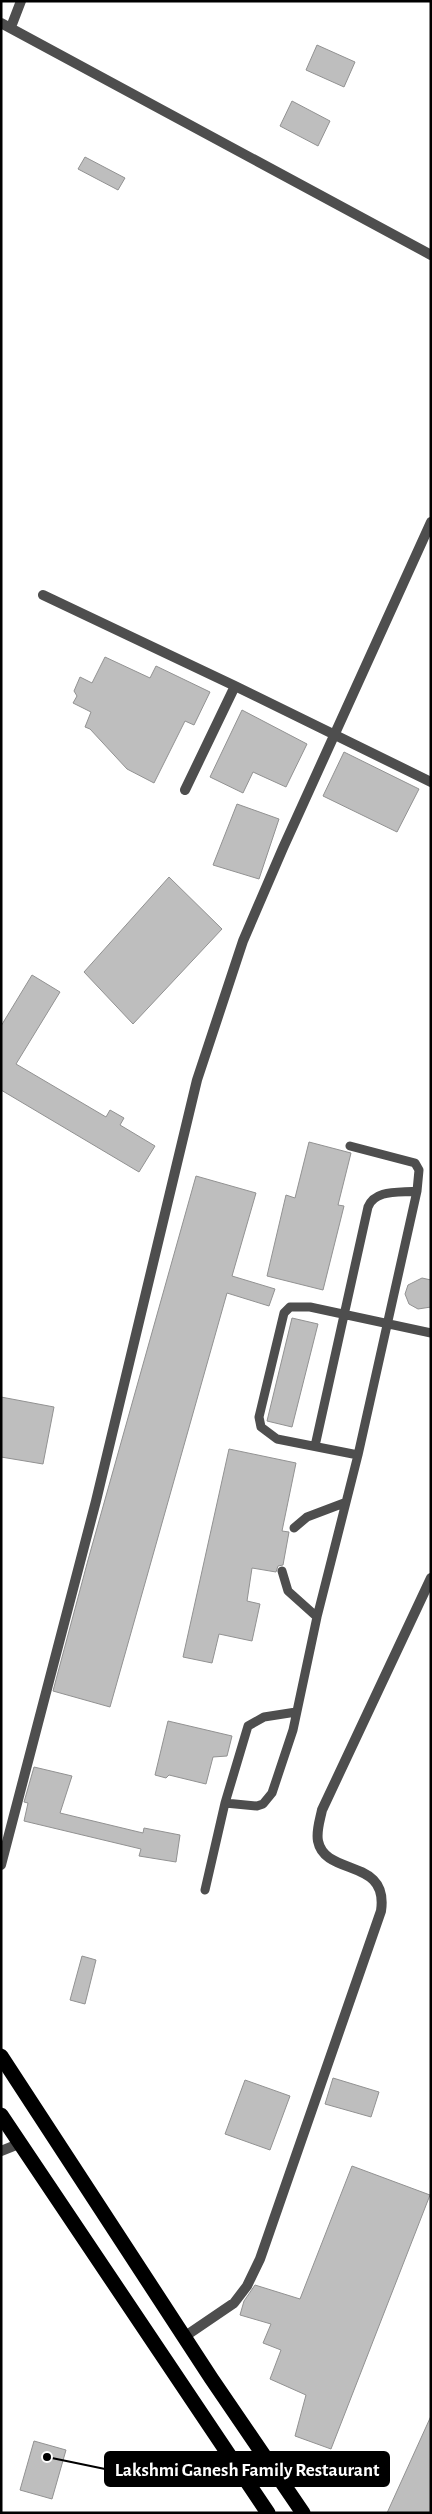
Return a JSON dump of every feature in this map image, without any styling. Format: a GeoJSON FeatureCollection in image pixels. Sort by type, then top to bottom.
{"type":"FeatureCollection","features":[{"type":"Feature","properties":{"kind":"highway"},"geometry":{"type":"LineString","coordinates":[[1,2056],[184,2337],[303,2513]]}},
{"type":"Feature","properties":{"kind":"highway"},"geometry":{"type":"LineString","coordinates":[[1,2115],[268,2513]]}},
{"type":"Feature","properties":{"kind":"street"},"geometry":{"type":"LineString","coordinates":[[22,1],[6,25],[431,255]]}},
{"type":"Feature","properties":{"kind":"street"},"geometry":{"type":"LineString","coordinates":[[1,1865],[96,1501],[198,1080],[243,941],[334,734],[431,522]]}},
{"type":"Feature","properties":{"kind":"street"},"geometry":{"type":"LineString","coordinates":[[43,595],[431,782]]}},
{"type":"Feature","properties":{"kind":"street"},"geometry":{"type":"LineString","coordinates":[[185,790],[235,686]]}},
{"type":"Feature","properties":{"kind":"street"},"geometry":{"type":"LineString","coordinates":[[184,2337],[234,2303],[247,2286],[260,2259],[382,1911],[384,1897],[380,1886],[371,1878],[324,1854],[318,1842],[318,1828],[322,1810],[431,1578]]}},
{"type":"Feature","properties":{"kind":"street"},"geometry":{"type":"LineString","coordinates":[[1,2151],[20,2143]]}},
{"type":"Feature","properties":{"kind":"lane"},"geometry":{"type":"LineString","coordinates":[[225,1802],[257,1806],[268,1799],[293,1730],[317,1617],[344,1503],[358,1455],[417,1191],[419,1170],[416,1163],[350,1146]]}},
{"type":"Feature","properties":{"kind":"lane"},"geometry":{"type":"LineString","coordinates":[[314,1446],[370,1202],[379,1195],[417,1191]]}},
{"type":"Feature","properties":{"kind":"lane"},"geometry":{"type":"LineString","coordinates":[[358,1455],[277,1439],[261,1427],[259,1417],[284,1313],[290,1307],[310,1307],[431,1333]]}},
{"type":"Feature","properties":{"kind":"lane"},"geometry":{"type":"LineString","coordinates":[[294,1528],[307,1517],[344,1503]]}},
{"type":"Feature","properties":{"kind":"lane"},"geometry":{"type":"LineString","coordinates":[[282,1571],[288,1591],[317,1617]]}},
{"type":"Feature","properties":{"kind":"lane"},"geometry":{"type":"LineString","coordinates":[[205,1890],[225,1802],[248,1726],[264,1717],[296,1712]]}},
{"type":"Feature","properties":{"kind":"building"},"geometry":{"type":"Polygon","coordinates":[[[317,45],[355,62],[344,87],[306,70],[317,45]]]}},
{"type":"Feature","properties":{"kind":"building"},"geometry":{"type":"Polygon","coordinates":[[[292,101],[330,121],[318,146],[280,126],[292,101]]]}},
{"type":"Feature","properties":{"kind":"building"},"geometry":{"type":"Polygon","coordinates":[[[85,157],[125,178],[118,190],[78,169],[85,157]]]}},
{"type":"Feature","properties":{"kind":"building"},"geometry":{"type":"Polygon","coordinates":[[[105,657],[150,678],[156,666],[210,692],[194,725],[185,721],[154,783],[127,769],[90,729],[85,727],[91,712],[73,703],[77,696],[74,691],[80,677],[92,683],[105,657]]]}},
{"type":"Feature","properties":{"kind":"building"},"geometry":{"type":"Polygon","coordinates":[[[242,710],[307,744],[286,787],[253,772],[243,793],[210,777],[242,710]]]}},
{"type":"Feature","properties":{"kind":"building"},"geometry":{"type":"Polygon","coordinates":[[[344,752],[419,789],[397,832],[323,796],[344,752]]]}},
{"type":"Feature","properties":{"kind":"building"},"geometry":{"type":"Polygon","coordinates":[[[237,804],[279,819],[259,879],[213,865],[237,804]]]}},
{"type":"Feature","properties":{"kind":"building"},"geometry":{"type":"Polygon","coordinates":[[[169,877],[222,929],[133,1024],[84,972],[169,877]]]}},
{"type":"Feature","properties":{"kind":"building"},"geometry":{"type":"Polygon","coordinates":[[[32,975],[60,992],[16,1064],[106,1117],[110,1110],[124,1118],[120,1125],[155,1146],[139,1172],[1,1090],[1,1026],[32,975]]]}},
{"type":"Feature","properties":{"kind":"building"},"geometry":{"type":"Polygon","coordinates":[[[309,1142],[351,1153],[338,1205],[344,1206],[323,1290],[267,1276],[286,1195],[295,1198],[309,1142]]]}},
{"type":"Feature","properties":{"kind":"building"},"geometry":{"type":"Polygon","coordinates":[[[196,1176],[256,1193],[232,1276],[275,1289],[269,1306],[227,1293],[110,1707],[53,1691],[196,1176]]]}},
{"type":"Feature","properties":{"kind":"building"},"geometry":{"type":"Polygon","coordinates":[[[422,1278],[431,1280],[431,1307],[418,1309],[409,1304],[405,1294],[408,1285],[422,1278]]]}},
{"type":"Feature","properties":{"kind":"building"},"geometry":{"type":"Polygon","coordinates":[[[292,1318],[318,1324],[292,1427],[267,1421],[292,1318]]]}},
{"type":"Feature","properties":{"kind":"building"},"geometry":{"type":"Polygon","coordinates":[[[1,1397],[54,1407],[43,1464],[1,1457],[1,1397]]]}},
{"type":"Feature","properties":{"kind":"building"},"geometry":{"type":"Polygon","coordinates":[[[229,1449],[296,1463],[282,1531],[289,1532],[283,1565],[278,1566],[276,1572],[252,1568],[247,1601],[260,1604],[252,1641],[219,1634],[212,1663],[183,1657],[229,1449]]]}},
{"type":"Feature","properties":{"kind":"building"},"geometry":{"type":"Polygon","coordinates":[[[168,1721],[232,1736],[227,1756],[213,1757],[206,1784],[169,1775],[166,1778],[155,1775],[168,1721]]]}},
{"type":"Feature","properties":{"kind":"building"},"geometry":{"type":"Polygon","coordinates":[[[34,1767],[72,1776],[60,1813],[143,1833],[144,1828],[180,1835],[176,1862],[139,1856],[141,1849],[24,1821],[28,1803],[24,1802],[34,1767]]]}},
{"type":"Feature","properties":{"kind":"building"},"geometry":{"type":"Polygon","coordinates":[[[82,1956],[96,1960],[85,2004],[70,2000],[82,1956]]]}},
{"type":"Feature","properties":{"kind":"building"},"geometry":{"type":"Polygon","coordinates":[[[333,2078],[379,2092],[371,2117],[325,2104],[333,2078]]]}},
{"type":"Feature","properties":{"kind":"building"},"geometry":{"type":"Polygon","coordinates":[[[245,2080],[290,2096],[270,2150],[225,2134],[245,2080]]]}},
{"type":"Feature","properties":{"kind":"building"},"geometry":{"type":"Polygon","coordinates":[[[352,2166],[430,2195],[331,2449],[295,2436],[306,2395],[270,2379],[281,2350],[263,2343],[271,2324],[240,2315],[244,2301],[255,2285],[300,2299],[352,2166]]]}},
{"type":"Feature","properties":{"kind":"building"},"geometry":{"type":"Polygon","coordinates":[[[431,2416],[431,2513],[387,2513],[431,2416]]]}},
{"type":"Feature","properties":{"kind":"building"},"geometry":{"type":"Polygon","coordinates":[[[34,2441],[66,2450],[52,2499],[20,2490],[34,2441]]]}},
{"type":"Feature","properties":{"kind":"place","name":"Lakshmi Ganesh Family Restaurant"},"geometry":{"type":"Point","coordinates":[47,2457]}}]}
